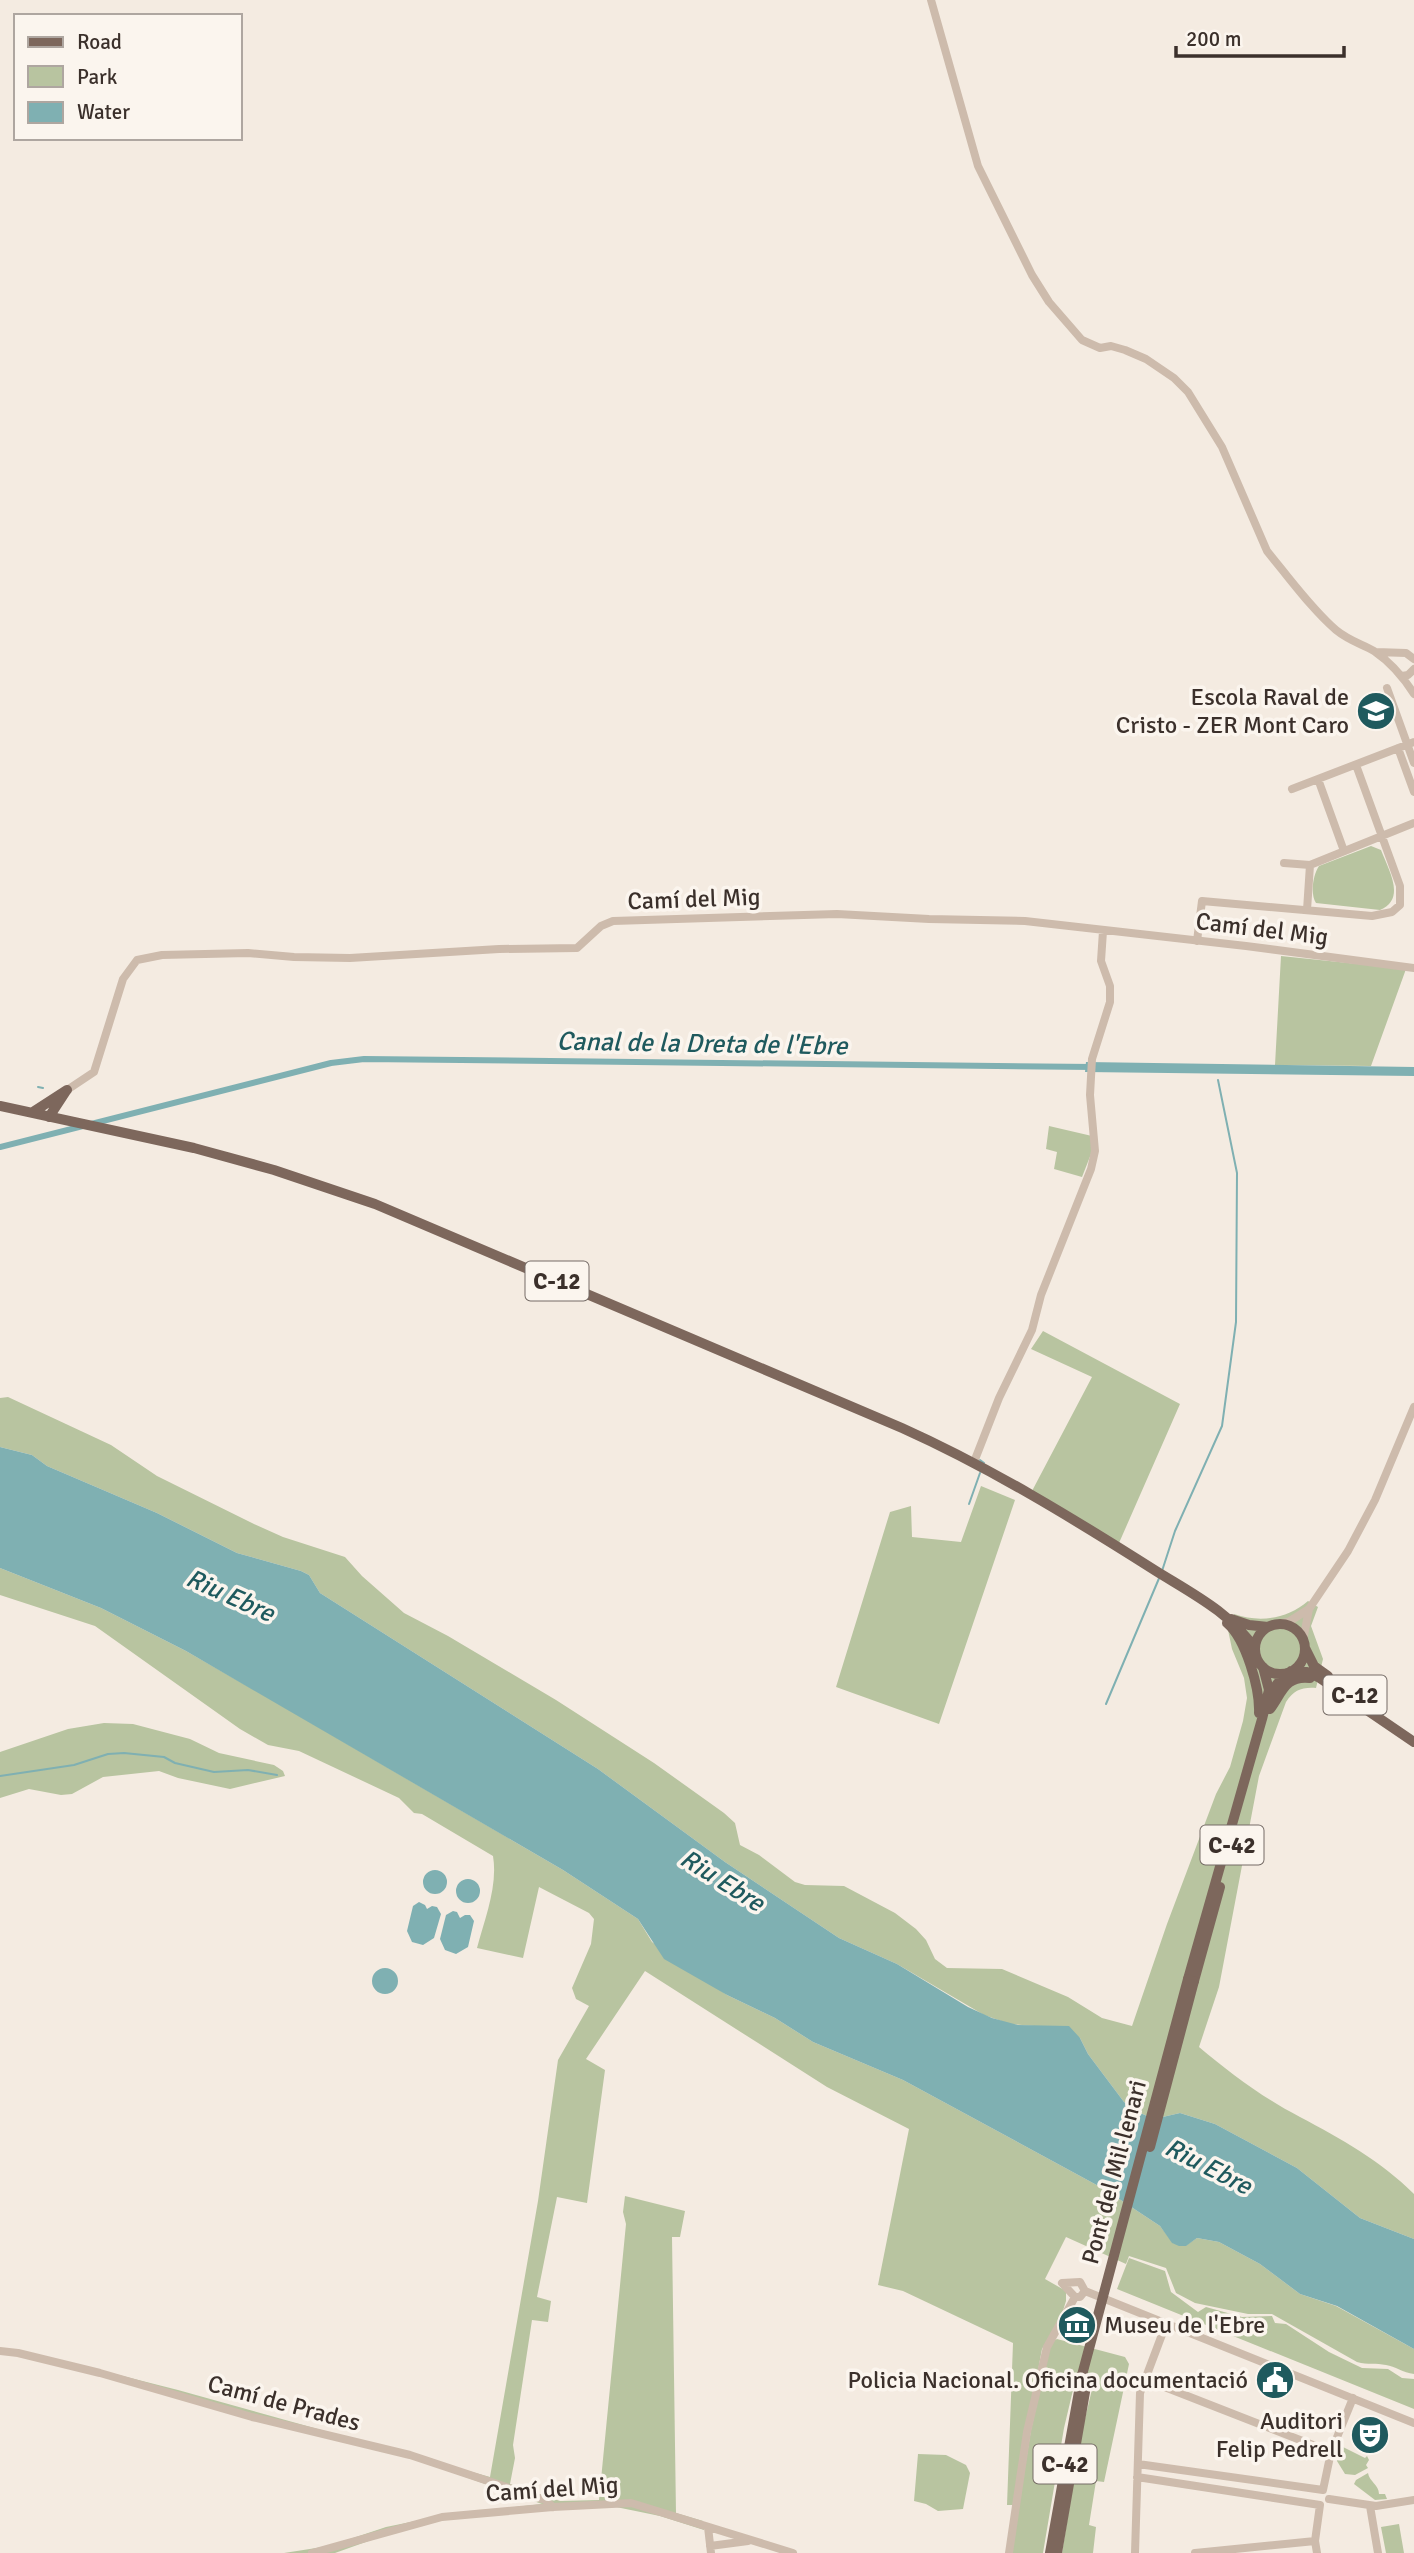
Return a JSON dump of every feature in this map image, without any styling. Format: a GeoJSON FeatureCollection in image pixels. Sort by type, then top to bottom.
{"type":"FeatureCollection","features":[{"type":"Feature","properties":{"kind":"main road"},"geometry":{"type":"LineString","coordinates":[[0,1106],[33,1112],[49,1110],[67,1090]]}},
{"type":"Feature","properties":{"kind":"main road","name":"C-12"},"geometry":{"type":"LineString","coordinates":[[49,1110],[61,1119],[261,1166],[375,1204],[902,1428],[974,1462],[1116,1545],[1231,1619],[1248,1637],[1263,1667],[1274,1673],[1313,1674],[1414,1742]]}},
{"type":"Feature","properties":{"kind":"main road"},"geometry":{"type":"LineString","coordinates":[[1192,1594],[1202,1606],[1231,1626],[1241,1642],[1257,1685],[1259,1704],[1252,1748]]}},
{"type":"Feature","properties":{"kind":"main road","name":"C-12"},"geometry":{"type":"LineString","coordinates":[[1231,1619],[1295,1630],[1317,1669],[1414,1734]]}},
{"type":"Feature","properties":{"kind":"main road"},"geometry":{"type":"LineString","coordinates":[[1255,1649],[1259,1636],[1274,1626]]}},
{"type":"Feature","properties":{"kind":"main road","name":"C-12"},"geometry":{"type":"LineString","coordinates":[[1289,1672],[1301,1661],[1304,1644]]}},
{"type":"Feature","properties":{"kind":"main road","name":"C-42"},"geometry":{"type":"LineString","coordinates":[[1191,1980],[1269,1690],[1263,1667]]}},
{"type":"Feature","properties":{"kind":"main road","name":"C-42"},"geometry":{"type":"LineString","coordinates":[[1191,1980],[1274,1689],[1289,1672]]}},
{"type":"Feature","properties":{"kind":"main road"},"geometry":{"type":"LineString","coordinates":[[1270,1709],[1283,1687],[1298,1678],[1315,1679],[1335,1688]]}},
{"type":"Feature","properties":{"kind":"main road","name":"Pont del Mil·lenari"},"geometry":{"type":"LineString","coordinates":[[1085,2376],[1191,1980]]}},
{"type":"Feature","properties":{"kind":"main road","name":"C-42"},"geometry":{"type":"LineString","coordinates":[[1050,2553],[1085,2376]]}},
{"type":"Feature","properties":{"kind":"main road","name":"C-42"},"geometry":{"type":"LineString","coordinates":[[1057,2553],[1085,2376]]}},
{"type":"Feature","properties":{"kind":"street"},"geometry":{"type":"LineString","coordinates":[[931,0],[978,166],[1020,252],[1049,302],[1082,340],[1100,348],[1111,346],[1125,349],[1146,359],[1174,378],[1188,392],[1222,447],[1267,551],[1331,625],[1353,642],[1376,652],[1393,668],[1411,672],[1414,693]]}},
{"type":"Feature","properties":{"kind":"street"},"geometry":{"type":"LineString","coordinates":[[1376,652],[1406,653],[1414,659]]}},
{"type":"Feature","properties":{"kind":"street"},"geometry":{"type":"LineString","coordinates":[[1393,668],[1393,660],[1399,653]]}},
{"type":"Feature","properties":{"kind":"street"},"geometry":{"type":"LineString","coordinates":[[1387,688],[1414,763]]}},
{"type":"Feature","properties":{"kind":"street"},"geometry":{"type":"LineString","coordinates":[[1292,789],[1406,745]]}},
{"type":"Feature","properties":{"kind":"street"},"geometry":{"type":"LineString","coordinates":[[1406,745],[1414,792]]}},
{"type":"Feature","properties":{"kind":"street"},"geometry":{"type":"LineString","coordinates":[[1197,941],[1202,901],[1372,916],[1392,912],[1400,905],[1400,886],[1356,765]]}},
{"type":"Feature","properties":{"kind":"street"},"geometry":{"type":"LineString","coordinates":[[1318,779],[1344,851]]}},
{"type":"Feature","properties":{"kind":"street"},"geometry":{"type":"LineString","coordinates":[[1284,863],[1310,865],[1414,823]]}},
{"type":"Feature","properties":{"kind":"street"},"geometry":{"type":"LineString","coordinates":[[1307,909],[1310,865]]}},
{"type":"Feature","properties":{"kind":"street","name":"Camí del Mig"},"geometry":{"type":"LineString","coordinates":[[67,1090],[94,1072],[123,979],[137,960],[146,957],[248,953],[349,958],[499,949],[577,948],[601,926],[613,921],[837,914],[1025,921],[1414,968]]}},
{"type":"Feature","properties":{"kind":"street"},"geometry":{"type":"LineString","coordinates":[[974,1462],[999,1398],[1032,1330],[1041,1295],[1091,1169],[1095,1151],[1090,1095],[1092,1061],[1110,1002],[1110,985],[1101,961],[1103,931]]}},
{"type":"Feature","properties":{"kind":"street"},"geometry":{"type":"LineString","coordinates":[[1274,1626],[1290,1621],[1309,1609],[1348,1551],[1370,1511],[1414,1407]]}},
{"type":"Feature","properties":{"kind":"street"},"geometry":{"type":"LineString","coordinates":[[1304,1644],[1309,1609]]}},
{"type":"Feature","properties":{"kind":"street"},"geometry":{"type":"LineString","coordinates":[[1009,2553],[1027,2432],[1047,2347],[1060,2327],[1072,2290],[1080,2282],[1085,2291],[1414,2423]]}},
{"type":"Feature","properties":{"kind":"street"},"geometry":{"type":"LineString","coordinates":[[1072,2290],[1080,2297],[1085,2291]]}},
{"type":"Feature","properties":{"kind":"street"},"geometry":{"type":"LineString","coordinates":[[1135,2553],[1140,2393],[1166,2324]]}},
{"type":"Feature","properties":{"kind":"street","name":"Camí de Prades"},"geometry":{"type":"LineString","coordinates":[[0,2351],[19,2353],[100,2373],[252,2417],[410,2455],[545,2500],[553,2507]]}},
{"type":"Feature","properties":{"kind":"street"},"geometry":{"type":"LineString","coordinates":[[1144,2379],[1331,2452]]}},
{"type":"Feature","properties":{"kind":"street"},"geometry":{"type":"LineString","coordinates":[[1317,2553],[1315,2541],[1318,2504],[1314,2496],[1321,2490],[1331,2452],[1353,2398]]}},
{"type":"Feature","properties":{"kind":"street"},"geometry":{"type":"LineString","coordinates":[[1137,2477],[1318,2504],[1325,2504],[1329,2499],[1328,2493],[1321,2490],[1138,2464]]}},
{"type":"Feature","properties":{"kind":"street"},"geometry":{"type":"LineString","coordinates":[[1329,2499],[1370,2505],[1414,2500]]}},
{"type":"Feature","properties":{"kind":"street","name":"Camí del Mig"},"geometry":{"type":"LineString","coordinates":[[312,2553],[442,2518],[553,2507],[631,2503],[793,2553]]}},
{"type":"Feature","properties":{"kind":"street"},"geometry":{"type":"LineString","coordinates":[[1370,2505],[1378,2553]]}},
{"type":"Feature","properties":{"kind":"street"},"geometry":{"type":"LineString","coordinates":[[708,2527],[710,2549],[752,2541],[754,2553]]}},
{"type":"Feature","properties":{"kind":"street"},"geometry":{"type":"LineString","coordinates":[[1195,2553],[1258,2550],[1315,2541]]}},
{"type":"Feature","properties":{"kind":"green space"},"geometry":{"type":"Polygon","coordinates":[[[1371,846],[1381,850],[1391,874],[1394,891],[1393,899],[1388,905],[1380,910],[1316,903],[1313,884],[1319,866],[1371,846]]]}},
{"type":"Feature","properties":{"kind":"green space"},"geometry":{"type":"Polygon","coordinates":[[[1281,956],[1406,969],[1371,1066],[1275,1065],[1281,956]]]}},
{"type":"Feature","properties":{"kind":"green space"},"geometry":{"type":"Polygon","coordinates":[[[1049,1126],[1092,1136],[1091,1154],[1082,1177],[1054,1169],[1057,1152],[1046,1149],[1049,1126]]]}},
{"type":"Feature","properties":{"kind":"green space"},"geometry":{"type":"Polygon","coordinates":[[[1043,1331],[1180,1404],[1119,1543],[1032,1491],[1092,1377],[1031,1349],[1043,1331]]]}},
{"type":"Feature","properties":{"kind":"green space"},"geometry":{"type":"Polygon","coordinates":[[[8,1397],[111,1445],[157,1476],[254,1524],[283,1537],[345,1557],[404,1613],[556,1700],[654,1763],[724,1813],[735,1823],[740,1845],[759,1855],[795,1882],[805,1885],[844,1886],[895,1913],[916,1929],[926,1940],[935,1959],[947,1968],[1002,1969],[1068,1997],[1102,2018],[1132,2026],[1216,1794],[1230,1767],[1243,1721],[1247,1698],[1244,1678],[1232,1649],[1228,1630],[1234,1614],[1273,1618],[1291,1612],[1308,1601],[1318,1607],[1311,1626],[1323,1659],[1316,1688],[1299,1690],[1286,1702],[1259,1776],[1219,1987],[1199,2047],[1260,2093],[1360,2151],[1401,2182],[1414,2194],[1414,2239],[1360,2218],[1297,2168],[1215,2124],[1180,2113],[1154,2119],[1138,2112],[1124,2102],[1088,2054],[1080,2038],[1034,2026],[1010,2024],[984,2015],[897,1964],[839,1938],[725,1862],[598,1769],[320,1593],[309,1575],[237,1553],[157,1513],[47,1466],[32,1455],[0,1447],[0,1398],[8,1397]]]}},
{"type":"Feature","properties":{"kind":"green space"},"geometry":{"type":"Polygon","coordinates":[[[981,1486],[1015,1500],[939,1724],[836,1687],[890,1512],[911,1506],[912,1537],[961,1542],[981,1486]]]}},
{"type":"Feature","properties":{"kind":"green space"},"geometry":{"type":"Polygon","coordinates":[[[0,1568],[101,1608],[186,1651],[277,1703],[563,1870],[638,1919],[652,1942],[727,1995],[775,2018],[813,2042],[903,2080],[1104,2189],[1160,2226],[1173,2243],[1185,2246],[1197,2238],[1219,2242],[1260,2264],[1300,2294],[1336,2306],[1414,2349],[1414,2374],[1382,2364],[1357,2362],[1272,2314],[1248,2314],[1195,2303],[1176,2293],[1166,2268],[1129,2256],[1126,2264],[1066,2237],[1045,2279],[1066,2291],[1066,2301],[1062,2314],[1042,2349],[1013,2505],[1007,2505],[1013,2343],[903,2291],[878,2285],[909,2129],[827,2087],[645,1971],[586,2059],[605,2070],[587,2203],[557,2197],[537,2297],[551,2301],[548,2322],[532,2320],[513,2445],[515,2458],[510,2484],[560,2501],[599,2500],[626,2224],[623,2212],[625,2196],[685,2211],[680,2237],[672,2237],[676,2513],[703,2521],[704,2530],[660,2516],[616,2507],[544,2510],[443,2520],[335,2553],[284,2553],[329,2546],[386,2527],[445,2515],[542,2504],[417,2460],[32,2353],[178,2390],[490,2477],[538,2201],[558,2060],[589,2006],[576,1999],[572,1988],[591,1944],[594,1919],[589,1913],[539,1887],[523,1958],[477,1948],[494,1879],[493,1856],[422,1814],[414,1813],[399,1798],[299,1751],[268,1745],[240,1729],[95,1626],[0,1595],[0,1568]]]}},
{"type":"Feature","properties":{"kind":"green space"},"geometry":{"type":"Polygon","coordinates":[[[104,1723],[133,1724],[190,1739],[219,1753],[274,1765],[283,1771],[285,1776],[230,1789],[178,1778],[159,1771],[103,1777],[72,1794],[61,1795],[29,1789],[0,1798],[0,1752],[68,1729],[104,1723]]]}},
{"type":"Feature","properties":{"kind":"green space"},"geometry":{"type":"Polygon","coordinates":[[[1129,2258],[1165,2271],[1171,2292],[1198,2312],[1206,2307],[1242,2317],[1272,2316],[1275,2323],[1286,2324],[1329,2352],[1362,2368],[1388,2369],[1402,2378],[1414,2379],[1414,2409],[1117,2289],[1129,2258]]]}},
{"type":"Feature","properties":{"kind":"green space"},"geometry":{"type":"Polygon","coordinates":[[[1057,2339],[1125,2357],[1129,2364],[1104,2482],[1096,2481],[1089,2525],[1096,2527],[1093,2553],[1062,2553],[1081,2435],[1095,2377],[1077,2373],[1064,2428],[1043,2553],[1011,2553],[1031,2430],[1049,2350],[1057,2339]]]}},
{"type":"Feature","properties":{"kind":"green space"},"geometry":{"type":"Polygon","coordinates":[[[1343,2447],[1365,2458],[1367,2456],[1368,2468],[1355,2475],[1345,2474],[1337,2461],[1343,2447]]]}},
{"type":"Feature","properties":{"kind":"green space"},"geometry":{"type":"Polygon","coordinates":[[[918,2454],[946,2455],[966,2465],[970,2473],[963,2509],[938,2511],[914,2501],[918,2454]]]}},
{"type":"Feature","properties":{"kind":"green space"},"geometry":{"type":"Polygon","coordinates":[[[1368,2473],[1379,2494],[1385,2494],[1387,2499],[1375,2500],[1354,2484],[1368,2473]]]}},
{"type":"Feature","properties":{"kind":"green space"},"geometry":{"type":"Polygon","coordinates":[[[1399,2524],[1404,2553],[1386,2553],[1381,2527],[1399,2524]]]}},
{"type":"Feature","properties":{"kind":"water"},"geometry":{"type":"Polygon","coordinates":[[[1086,1062],[1414,1067],[1414,1076],[1085,1072],[1086,1062]]]}},
{"type":"Feature","properties":{"kind":"water","name":"Riu Ebre"},"geometry":{"type":"Polygon","coordinates":[[[0,1447],[32,1455],[47,1466],[157,1513],[237,1553],[309,1575],[320,1593],[598,1769],[725,1862],[839,1938],[897,1964],[968,2007],[992,2018],[1018,2025],[1069,2026],[1124,2102],[1138,2112],[1154,2119],[1180,2113],[1215,2124],[1297,2168],[1360,2218],[1414,2239],[1414,2349],[1337,2306],[1300,2294],[1260,2264],[1219,2242],[1197,2238],[1186,2246],[1172,2243],[1160,2226],[1104,2189],[903,2080],[813,2042],[775,2018],[727,1995],[664,1959],[638,1919],[563,1870],[186,1651],[101,1608],[0,1568],[0,1447]]]}},
{"type":"Feature","properties":{"kind":"water"},"geometry":{"type":"Polygon","coordinates":[[[435,1870],[443,1874],[447,1882],[443,1890],[435,1894],[427,1890],[423,1882],[427,1874],[435,1870]]]}},
{"type":"Feature","properties":{"kind":"water"},"geometry":{"type":"Polygon","coordinates":[[[468,1879],[476,1883],[480,1891],[476,1899],[468,1903],[460,1899],[456,1891],[460,1883],[468,1879]]]}},
{"type":"Feature","properties":{"kind":"water"},"geometry":{"type":"Polygon","coordinates":[[[419,1902],[427,1909],[437,1907],[441,1914],[434,1938],[423,1945],[412,1942],[407,1931],[413,1906],[419,1902]]]}},
{"type":"Feature","properties":{"kind":"water"},"geometry":{"type":"Polygon","coordinates":[[[457,1912],[460,1918],[470,1915],[474,1921],[468,1947],[456,1954],[445,1950],[440,1939],[446,1915],[457,1912]]]}},
{"type":"Feature","properties":{"kind":"water"},"geometry":{"type":"Polygon","coordinates":[[[385,1968],[394,1972],[398,1981],[394,1990],[385,1994],[376,1990],[372,1981],[376,1972],[385,1968]]]}},
{"type":"Feature","properties":{"kind":"waterway","name":"Canal de la Dreta de l'Ebre"},"geometry":{"type":"LineString","coordinates":[[0,1147],[331,1063],[364,1059],[1094,1067]]}},
{"type":"Feature","properties":{"kind":"waterway"},"geometry":{"type":"LineString","coordinates":[[1162,1571],[1175,1531],[1222,1426],[1236,1322],[1237,1173],[1218,1080]]}},
{"type":"Feature","properties":{"kind":"waterway"},"geometry":{"type":"LineString","coordinates":[[38,1087],[43,1088]]}},
{"type":"Feature","properties":{"kind":"waterway"},"geometry":{"type":"LineString","coordinates":[[980,1460],[984,1463]]}},
{"type":"Feature","properties":{"kind":"waterway"},"geometry":{"type":"LineString","coordinates":[[969,1504],[980,1473]]}},
{"type":"Feature","properties":{"kind":"waterway"},"geometry":{"type":"LineString","coordinates":[[1106,1704],[1160,1576]]}},
{"type":"Feature","properties":{"kind":"waterway"},"geometry":{"type":"LineString","coordinates":[[0,1776],[74,1765],[108,1754],[124,1753],[164,1757],[175,1763],[214,1772],[248,1770],[277,1775]]}},
{"type":"Feature","properties":{"kind":"place","name":"Escola Raval de Cristo - ZER Mont Caro"},"geometry":{"type":"Point","coordinates":[1376,711]}},
{"type":"Feature","properties":{"kind":"place","name":"Museu de l'Ebre"},"geometry":{"type":"Point","coordinates":[1077,2325]}},
{"type":"Feature","properties":{"kind":"place","name":"Policia Nacional. Oficina documentació"},"geometry":{"type":"Point","coordinates":[1275,2380]}},
{"type":"Feature","properties":{"kind":"place","name":"Auditori Felip Pedrell"},"geometry":{"type":"Point","coordinates":[1370,2435]}}]}
